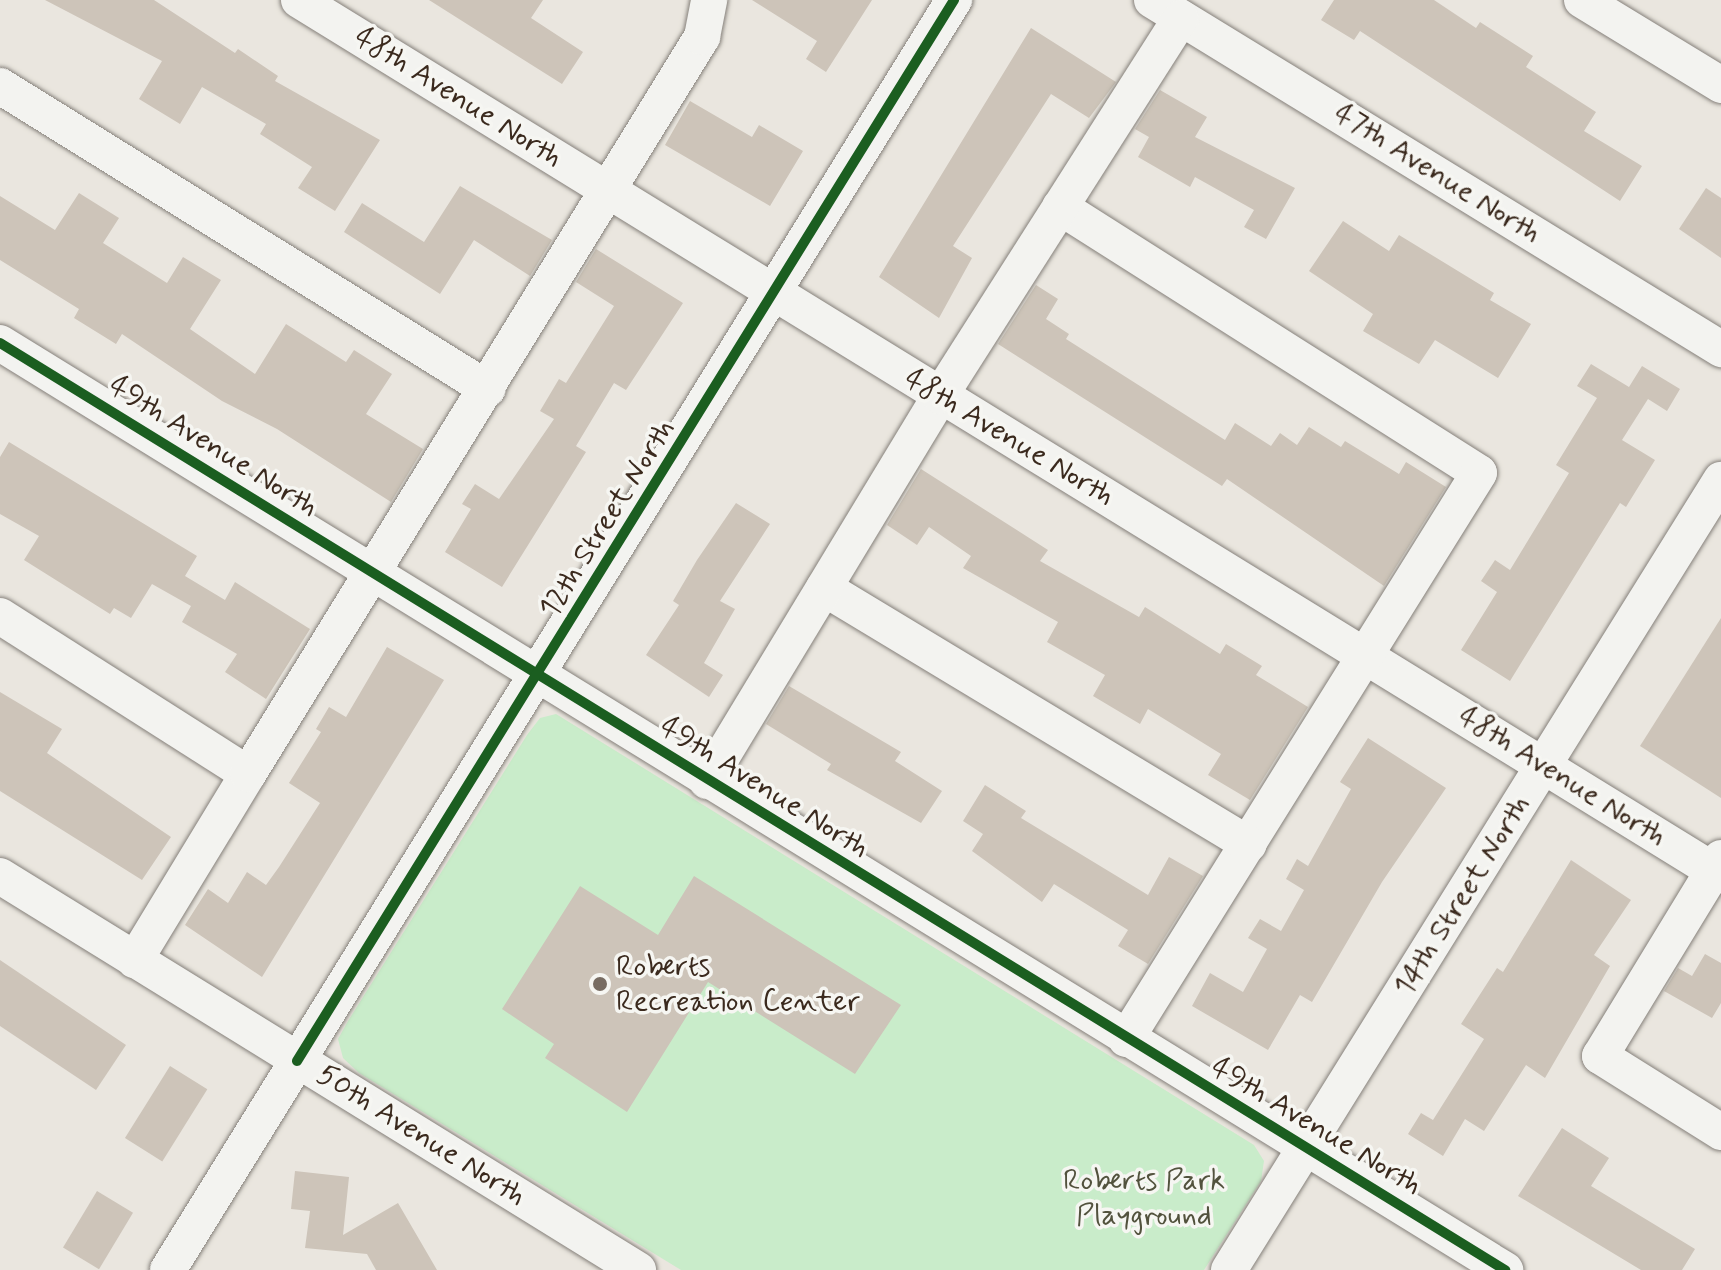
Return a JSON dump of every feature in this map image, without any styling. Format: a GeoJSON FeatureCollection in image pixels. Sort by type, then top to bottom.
{"type":"FeatureCollection","features":[{"type":"Feature","properties":{"kind":"street","name":"48th Avenue North"},"geometry":{"type":"LineString","coordinates":[[299,0],[1545,766],[1719,868]]}},
{"type":"Feature","properties":{"kind":"street"},"geometry":{"type":"LineString","coordinates":[[135,960],[702,37],[709,0]]}},
{"type":"Feature","properties":{"kind":"street","name":"12th Street North"},"geometry":{"type":"LineString","coordinates":[[168,1270],[775,295],[954,0]]}},
{"type":"Feature","properties":{"kind":"street"},"geometry":{"type":"LineString","coordinates":[[1582,0],[1721,85]]}},
{"type":"Feature","properties":{"kind":"street"},"geometry":{"type":"LineString","coordinates":[[707,781],[940,396],[1060,207],[1167,9]]}},
{"type":"Feature","properties":{"kind":"street","name":"47th Avenue North"},"geometry":{"type":"LineString","coordinates":[[1167,9],[1721,349]]}},
{"type":"Feature","properties":{"kind":"street"},"geometry":{"type":"LineString","coordinates":[[0,86],[488,389]]}},
{"type":"Feature","properties":{"kind":"street"},"geometry":{"type":"LineString","coordinates":[[1060,207],[1479,473],[1126,1039]]}},
{"type":"Feature","properties":{"kind":"street","name":"49th Avenue North"},"geometry":{"type":"LineString","coordinates":[[0,343],[1305,1150],[1481,1264]]}},
{"type":"Feature","properties":{"kind":"street","name":"14th Street North"},"geometry":{"type":"LineString","coordinates":[[1229,1270],[1721,480]]}},
{"type":"Feature","properties":{"kind":"street"},"geometry":{"type":"LineString","coordinates":[[824,588],[1249,844]]}},
{"type":"Feature","properties":{"kind":"street"},"geometry":{"type":"LineString","coordinates":[[0,616],[248,774]]}},
{"type":"Feature","properties":{"kind":"street"},"geometry":{"type":"LineString","coordinates":[[1719,868],[1600,1056],[1721,1132]]}},
{"type":"Feature","properties":{"kind":"street","name":"50th Avenue North"},"geometry":{"type":"LineString","coordinates":[[0,876],[638,1270]]}},
{"type":"Feature","properties":{"kind":"green space","name":"Roberts Park Playground"},"geometry":{"type":"Polygon","coordinates":[[[556,714],[1254,1145],[1264,1161],[1261,1181],[1204,1270],[681,1270],[359,1073],[343,1058],[338,1039],[527,735],[540,718],[556,714]]]}},
{"type":"Feature","properties":{"kind":"building"},"geometry":{"type":"Polygon","coordinates":[[[45,0],[154,0],[235,53],[238,49],[278,76],[275,81],[380,140],[335,211],[298,188],[312,167],[260,134],[266,124],[202,87],[180,124],[139,99],[162,61],[45,0]]]}},
{"type":"Feature","properties":{"kind":"building"},"geometry":{"type":"Polygon","coordinates":[[[429,0],[543,0],[531,18],[583,52],[562,84],[429,0]]]}},
{"type":"Feature","properties":{"kind":"building"},"geometry":{"type":"Polygon","coordinates":[[[752,0],[872,0],[826,72],[806,59],[817,41],[752,0]]]}},
{"type":"Feature","properties":{"kind":"building"},"geometry":{"type":"Polygon","coordinates":[[[1334,0],[1434,0],[1476,28],[1480,22],[1533,56],[1526,67],[1596,112],[1584,131],[1642,166],[1620,201],[1360,31],[1354,40],[1321,20],[1334,0]]]}},
{"type":"Feature","properties":{"kind":"building"},"geometry":{"type":"Polygon","coordinates":[[[1031,28],[1116,82],[1089,118],[1051,94],[953,246],[972,258],[939,318],[879,277],[1031,28]]]}},
{"type":"Feature","properties":{"kind":"building"},"geometry":{"type":"Polygon","coordinates":[[[1160,90],[1207,117],[1195,137],[1295,188],[1266,239],[1244,227],[1254,210],[1195,177],[1190,187],[1138,157],[1149,137],[1135,129],[1160,90]]]}},
{"type":"Feature","properties":{"kind":"building"},"geometry":{"type":"Polygon","coordinates":[[[690,101],[752,137],[759,125],[803,151],[770,206],[665,145],[690,101]]]}},
{"type":"Feature","properties":{"kind":"building"},"geometry":{"type":"Polygon","coordinates":[[[460,186],[552,240],[530,276],[474,240],[440,294],[344,232],[362,203],[424,242],[460,186]]]}},
{"type":"Feature","properties":{"kind":"building"},"geometry":{"type":"Polygon","coordinates":[[[1706,188],[1721,198],[1721,258],[1679,229],[1706,188]]]}},
{"type":"Feature","properties":{"kind":"building"},"geometry":{"type":"Polygon","coordinates":[[[79,193],[119,218],[103,243],[167,283],[183,257],[221,280],[190,329],[255,374],[286,324],[346,362],[354,350],[392,374],[366,414],[423,449],[391,502],[277,429],[222,401],[122,334],[116,344],[74,318],[79,309],[0,260],[0,196],[55,230],[79,193]]]}},
{"type":"Feature","properties":{"kind":"building"},"geometry":{"type":"Polygon","coordinates":[[[1343,221],[1389,251],[1399,235],[1494,293],[1490,300],[1531,324],[1498,378],[1435,340],[1419,364],[1363,331],[1373,314],[1309,271],[1343,221]]]}},
{"type":"Feature","properties":{"kind":"building"},"geometry":{"type":"Polygon","coordinates":[[[596,249],[683,303],[626,390],[614,383],[576,446],[586,452],[502,587],[445,552],[471,509],[462,504],[475,484],[499,499],[554,419],[540,411],[559,379],[566,383],[614,306],[576,282],[596,249]]]}},
{"type":"Feature","properties":{"kind":"building"},"geometry":{"type":"Polygon","coordinates":[[[1036,285],[1058,299],[1046,319],[1069,334],[1066,339],[1225,440],[1235,423],[1271,446],[1280,433],[1297,445],[1309,427],[1341,447],[1345,441],[1399,474],[1406,462],[1446,487],[1384,586],[1227,479],[1222,486],[998,344],[1036,285]]]}},
{"type":"Feature","properties":{"kind":"building"},"geometry":{"type":"Polygon","coordinates":[[[1591,364],[1629,387],[1642,366],[1680,389],[1667,411],[1648,399],[1622,440],[1655,460],[1626,507],[1620,503],[1510,681],[1461,650],[1497,592],[1481,581],[1495,560],[1510,570],[1569,473],[1556,465],[1597,398],[1577,386],[1591,364]]]}},
{"type":"Feature","properties":{"kind":"building"},"geometry":{"type":"Polygon","coordinates":[[[9,442],[197,556],[185,576],[225,600],[235,582],[310,629],[266,699],[225,672],[237,654],[182,622],[191,606],[152,584],[131,618],[114,608],[110,614],[24,560],[39,536],[0,514],[0,457],[9,442]]]}},
{"type":"Feature","properties":{"kind":"building"},"geometry":{"type":"Polygon","coordinates":[[[921,469],[1048,550],[1040,561],[1139,617],[1145,607],[1220,654],[1226,644],[1262,666],[1256,675],[1308,707],[1250,800],[1208,775],[1221,754],[1148,709],[1140,724],[1093,696],[1105,675],[1047,642],[1058,622],[963,568],[971,556],[929,527],[917,545],[887,525],[921,469]]]}},
{"type":"Feature","properties":{"kind":"building"},"geometry":{"type":"Polygon","coordinates":[[[736,503],[770,524],[720,601],[735,609],[704,663],[723,675],[709,697],[646,655],[679,605],[673,601],[697,560],[736,503]]]}},
{"type":"Feature","properties":{"kind":"building"},"geometry":{"type":"Polygon","coordinates":[[[1721,618],[1721,798],[1640,746],[1721,618]]]}},
{"type":"Feature","properties":{"kind":"building"},"geometry":{"type":"Polygon","coordinates":[[[387,647],[444,680],[262,977],[185,925],[208,889],[228,903],[247,872],[266,885],[320,803],[289,783],[321,732],[316,729],[329,707],[346,717],[387,647]]]}},
{"type":"Feature","properties":{"kind":"building"},"geometry":{"type":"Polygon","coordinates":[[[789,686],[901,752],[895,761],[942,791],[921,823],[827,770],[831,764],[766,724],[789,686]]]}},
{"type":"Feature","properties":{"kind":"building"},"geometry":{"type":"Polygon","coordinates":[[[0,692],[62,729],[47,753],[171,837],[142,880],[0,791],[0,692]]]}},
{"type":"Feature","properties":{"kind":"building"},"geometry":{"type":"Polygon","coordinates":[[[1368,738],[1446,788],[1382,882],[1312,1002],[1300,995],[1268,1050],[1192,1006],[1210,973],[1243,992],[1267,949],[1248,938],[1260,919],[1281,931],[1304,890],[1286,879],[1297,859],[1308,866],[1351,789],[1340,782],[1368,738]]]}},
{"type":"Feature","properties":{"kind":"building"},"geometry":{"type":"Polygon","coordinates":[[[985,785],[1026,811],[1021,818],[1148,895],[1169,857],[1203,876],[1148,964],[1118,946],[1128,930],[1054,884],[1042,902],[972,851],[983,834],[963,821],[985,785]]]}},
{"type":"Feature","properties":{"kind":"building"},"geometry":{"type":"Polygon","coordinates":[[[1571,860],[1631,900],[1594,955],[1610,966],[1545,1078],[1526,1065],[1484,1131],[1465,1119],[1443,1156],[1408,1134],[1421,1113],[1433,1120],[1484,1039],[1461,1024],[1497,968],[1503,972],[1571,860]]]}},
{"type":"Feature","properties":{"kind":"building","name":"Roberts Recreation Center"},"geometry":{"type":"Polygon","coordinates":[[[694,876],[901,1005],[855,1074],[708,982],[627,1112],[545,1058],[554,1044],[502,1009],[580,886],[658,935],[694,876]]]}},
{"type":"Feature","properties":{"kind":"building"},"geometry":{"type":"Polygon","coordinates":[[[1705,954],[1721,963],[1721,1003],[1712,1018],[1664,991],[1678,968],[1692,976],[1705,954]]]}},
{"type":"Feature","properties":{"kind":"building"},"geometry":{"type":"Polygon","coordinates":[[[0,960],[126,1045],[96,1090],[0,1026],[0,960]]]}},
{"type":"Feature","properties":{"kind":"building"},"geometry":{"type":"Polygon","coordinates":[[[170,1066],[207,1089],[162,1161],[125,1138],[170,1066]]]}},
{"type":"Feature","properties":{"kind":"building"},"geometry":{"type":"Polygon","coordinates":[[[1562,1128],[1609,1158],[1591,1186],[1695,1249],[1682,1270],[1641,1270],[1518,1196],[1562,1128]]]}},
{"type":"Feature","properties":{"kind":"building"},"geometry":{"type":"Polygon","coordinates":[[[295,1171],[349,1177],[343,1235],[398,1203],[437,1270],[376,1270],[367,1254],[305,1248],[310,1211],[291,1209],[295,1171]]]}},
{"type":"Feature","properties":{"kind":"building"},"geometry":{"type":"Polygon","coordinates":[[[97,1191],[133,1213],[99,1269],[63,1248],[97,1191]]]}},
{"type":"Feature","properties":{"kind":"cycle path"},"geometry":{"type":"LineString","coordinates":[[297,1061],[954,0]]}},
{"type":"Feature","properties":{"kind":"cycle path"},"geometry":{"type":"LineString","coordinates":[[0,343],[1505,1270]]}},
{"type":"Feature","properties":{"kind":"place","name":"Roberts Recreation Center"},"geometry":{"type":"Point","coordinates":[600,984]}}]}
